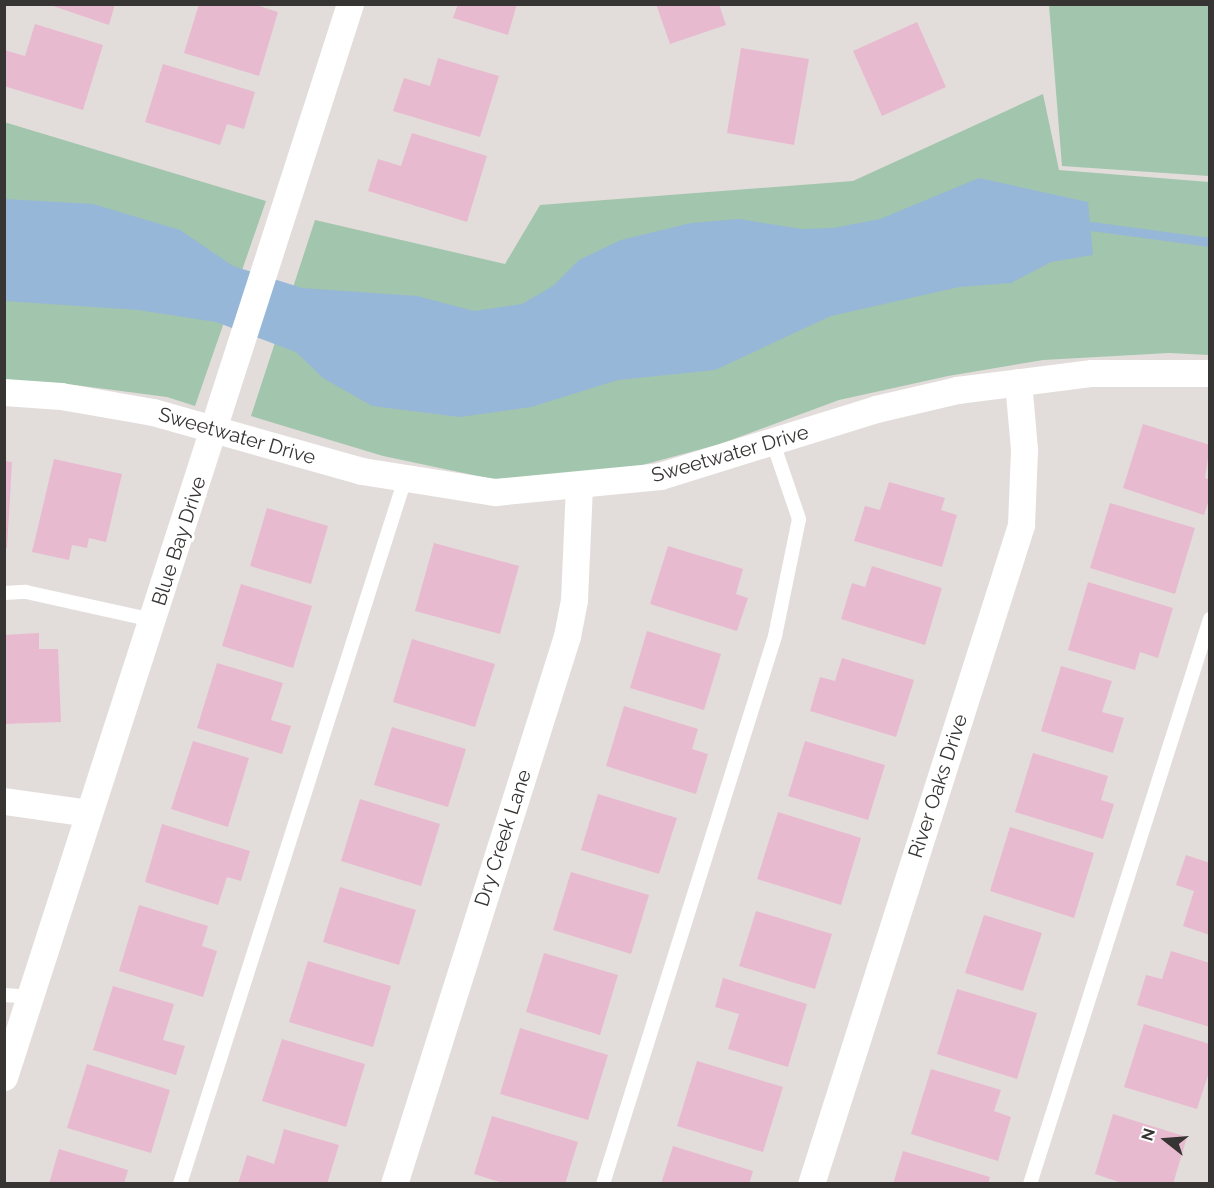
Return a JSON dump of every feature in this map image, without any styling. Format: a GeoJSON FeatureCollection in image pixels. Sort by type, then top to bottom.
{"type":"FeatureCollection","features":[{"type":"Feature","properties":{"kind":"street","name":"Blue Bay Drive"},"geometry":{"type":"LineString","coordinates":[[4,1077],[17,996],[88,813],[233,376],[350,4]]}},
{"type":"Feature","properties":{"kind":"street","name":"Sweetwater Drive"},"geometry":{"type":"LineString","coordinates":[[4,392],[61,396],[153,412],[362,471],[495,492],[579,486],[660,476],[899,404],[957,390],[1092,373],[1209,373]]}},
{"type":"Feature","properties":{"kind":"street","name":"River Oaks Drive"},"geometry":{"type":"LineString","coordinates":[[811,1184],[1021,525],[1024,449],[1018,382]]}},
{"type":"Feature","properties":{"kind":"street","name":"Dry Creek Lane"},"geometry":{"type":"LineString","coordinates":[[394,1184],[567,636],[574,600],[579,486]]}},
{"type":"Feature","properties":{"kind":"street"},"geometry":{"type":"LineString","coordinates":[[4,801],[88,813]]}},
{"type":"Feature","properties":{"kind":"lane"},"geometry":{"type":"LineString","coordinates":[[603,1184],[775,636],[799,519],[773,443]]}},
{"type":"Feature","properties":{"kind":"lane"},"geometry":{"type":"LineString","coordinates":[[180,1184],[405,479]]}},
{"type":"Feature","properties":{"kind":"lane"},"geometry":{"type":"LineString","coordinates":[[4,593],[26,592],[152,620]]}},
{"type":"Feature","properties":{"kind":"lane"},"geometry":{"type":"LineString","coordinates":[[1030,1184],[1209,619]]}},
{"type":"Feature","properties":{"kind":"green space"},"geometry":{"type":"Polygon","coordinates":[[[1049,5],[1209,5],[1209,176],[1062,166],[1049,5]]]}},
{"type":"Feature","properties":{"kind":"green space"},"geometry":{"type":"Polygon","coordinates":[[[1043,94],[1059,170],[1209,182],[1209,355],[1169,353],[1043,360],[948,376],[839,400],[720,444],[624,470],[511,483],[383,456],[251,416],[315,220],[505,264],[540,205],[853,181],[1043,94]]]}},
{"type":"Feature","properties":{"kind":"green space"},"geometry":{"type":"Polygon","coordinates":[[[4,122],[266,201],[195,406],[167,397],[75,385],[5,381],[4,122]]]}},
{"type":"Feature","properties":{"kind":"water"},"geometry":{"type":"Polygon","coordinates":[[[979,178],[1088,202],[1093,255],[1051,262],[1011,283],[959,287],[831,316],[715,370],[618,380],[531,407],[460,417],[372,406],[323,378],[296,352],[216,322],[138,310],[5,301],[5,199],[93,204],[180,230],[233,266],[302,288],[417,296],[474,311],[522,304],[553,286],[579,260],[621,240],[691,223],[739,219],[802,229],[833,228],[880,219],[979,178]]]}},
{"type":"Feature","properties":{"kind":"building"},"geometry":{"type":"Polygon","coordinates":[[[47,4],[115,4],[109,25],[47,4]]]}},
{"type":"Feature","properties":{"kind":"building"},"geometry":{"type":"Polygon","coordinates":[[[199,4],[253,4],[278,12],[259,76],[184,53],[199,4]]]}},
{"type":"Feature","properties":{"kind":"building"},"geometry":{"type":"Polygon","coordinates":[[[458,4],[517,4],[508,35],[453,18],[458,4]]]}},
{"type":"Feature","properties":{"kind":"building"},"geometry":{"type":"Polygon","coordinates":[[[656,4],[719,4],[726,25],[670,44],[656,4]]]}},
{"type":"Feature","properties":{"kind":"building"},"geometry":{"type":"Polygon","coordinates":[[[917,22],[946,87],[882,116],[853,51],[917,22]]]}},
{"type":"Feature","properties":{"kind":"building"},"geometry":{"type":"Polygon","coordinates":[[[35,24],[103,45],[83,110],[4,86],[4,50],[25,56],[35,24]]]}},
{"type":"Feature","properties":{"kind":"building"},"geometry":{"type":"Polygon","coordinates":[[[741,48],[809,59],[794,145],[727,133],[741,48]]]}},
{"type":"Feature","properties":{"kind":"building"},"geometry":{"type":"Polygon","coordinates":[[[438,58],[499,76],[480,137],[393,111],[404,78],[430,86],[438,58]]]}},
{"type":"Feature","properties":{"kind":"building"},"geometry":{"type":"Polygon","coordinates":[[[163,64],[255,92],[244,129],[227,124],[220,145],[145,122],[163,64]]]}},
{"type":"Feature","properties":{"kind":"building"},"geometry":{"type":"Polygon","coordinates":[[[412,133],[487,156],[467,222],[368,191],[378,159],[401,166],[412,133]]]}},
{"type":"Feature","properties":{"kind":"building"},"geometry":{"type":"Polygon","coordinates":[[[1143,424],[1210,445],[1205,478],[1210,480],[1210,496],[1204,515],[1123,488],[1143,424]]]}},
{"type":"Feature","properties":{"kind":"building"},"geometry":{"type":"Polygon","coordinates":[[[54,459],[122,474],[106,542],[89,538],[87,548],[72,545],[69,560],[32,552],[54,459]]]}},
{"type":"Feature","properties":{"kind":"building"},"geometry":{"type":"Polygon","coordinates":[[[4,461],[12,462],[7,548],[4,548],[4,461]]]}},
{"type":"Feature","properties":{"kind":"building"},"geometry":{"type":"Polygon","coordinates":[[[889,482],[945,498],[941,510],[957,515],[942,567],[854,541],[865,506],[880,510],[889,482]]]}},
{"type":"Feature","properties":{"kind":"building"},"geometry":{"type":"Polygon","coordinates":[[[1110,503],[1195,528],[1175,594],[1090,568],[1110,503]]]}},
{"type":"Feature","properties":{"kind":"building"},"geometry":{"type":"Polygon","coordinates":[[[267,508],[328,526],[311,584],[250,566],[267,508]]]}},
{"type":"Feature","properties":{"kind":"building"},"geometry":{"type":"Polygon","coordinates":[[[434,543],[519,566],[500,634],[415,611],[434,543]]]}},
{"type":"Feature","properties":{"kind":"building"},"geometry":{"type":"Polygon","coordinates":[[[668,546],[743,569],[736,594],[748,598],[737,631],[650,604],[668,546]]]}},
{"type":"Feature","properties":{"kind":"building"},"geometry":{"type":"Polygon","coordinates":[[[872,566],[942,588],[925,645],[841,619],[852,583],[865,587],[872,566]]]}},
{"type":"Feature","properties":{"kind":"building"},"geometry":{"type":"Polygon","coordinates":[[[1088,582],[1173,608],[1158,658],[1140,652],[1135,670],[1068,650],[1088,582]]]}},
{"type":"Feature","properties":{"kind":"building"},"geometry":{"type":"Polygon","coordinates":[[[241,584],[312,606],[293,668],[222,646],[241,584]]]}},
{"type":"Feature","properties":{"kind":"building"},"geometry":{"type":"Polygon","coordinates":[[[647,631],[721,654],[704,710],[630,688],[647,631]]]}},
{"type":"Feature","properties":{"kind":"building"},"geometry":{"type":"Polygon","coordinates":[[[39,633],[39,649],[58,649],[61,722],[4,724],[4,635],[39,633]]]}},
{"type":"Feature","properties":{"kind":"building"},"geometry":{"type":"Polygon","coordinates":[[[412,639],[495,664],[475,727],[393,702],[412,639]]]}},
{"type":"Feature","properties":{"kind":"building"},"geometry":{"type":"Polygon","coordinates":[[[842,658],[914,680],[896,737],[810,711],[820,677],[835,681],[842,658]]]}},
{"type":"Feature","properties":{"kind":"building"},"geometry":{"type":"Polygon","coordinates":[[[217,663],[283,683],[271,720],[291,726],[282,754],[197,728],[217,663]]]}},
{"type":"Feature","properties":{"kind":"building"},"geometry":{"type":"Polygon","coordinates":[[[1061,666],[1112,681],[1102,712],[1124,718],[1113,753],[1041,731],[1061,666]]]}},
{"type":"Feature","properties":{"kind":"building"},"geometry":{"type":"Polygon","coordinates":[[[624,706],[698,729],[692,749],[708,754],[696,794],[606,766],[624,706]]]}},
{"type":"Feature","properties":{"kind":"building"},"geometry":{"type":"Polygon","coordinates":[[[392,727],[466,749],[448,807],[374,785],[392,727]]]}},
{"type":"Feature","properties":{"kind":"building"},"geometry":{"type":"Polygon","coordinates":[[[193,741],[249,758],[228,827],[171,809],[193,741]]]}},
{"type":"Feature","properties":{"kind":"building"},"geometry":{"type":"Polygon","coordinates":[[[805,741],[885,765],[868,820],[788,796],[805,741]]]}},
{"type":"Feature","properties":{"kind":"building"},"geometry":{"type":"Polygon","coordinates":[[[1033,753],[1108,776],[1101,800],[1114,804],[1103,839],[1015,812],[1033,753]]]}},
{"type":"Feature","properties":{"kind":"building"},"geometry":{"type":"Polygon","coordinates":[[[598,794],[677,818],[659,874],[581,850],[598,794]]]}},
{"type":"Feature","properties":{"kind":"building"},"geometry":{"type":"Polygon","coordinates":[[[360,799],[440,824],[421,886],[341,861],[360,799]]]}},
{"type":"Feature","properties":{"kind":"building"},"geometry":{"type":"Polygon","coordinates":[[[778,812],[861,838],[841,905],[757,879],[778,812]]]}},
{"type":"Feature","properties":{"kind":"building"},"geometry":{"type":"Polygon","coordinates":[[[162,824],[250,851],[241,881],[227,877],[218,905],[145,882],[162,824]]]}},
{"type":"Feature","properties":{"kind":"building"},"geometry":{"type":"Polygon","coordinates":[[[1010,827],[1094,853],[1074,918],[990,891],[1010,827]]]}},
{"type":"Feature","properties":{"kind":"building"},"geometry":{"type":"Polygon","coordinates":[[[1186,855],[1210,863],[1210,935],[1183,926],[1194,891],[1176,885],[1186,855]]]}},
{"type":"Feature","properties":{"kind":"building"},"geometry":{"type":"Polygon","coordinates":[[[571,872],[649,895],[631,954],[553,930],[571,872]]]}},
{"type":"Feature","properties":{"kind":"building"},"geometry":{"type":"Polygon","coordinates":[[[340,887],[416,910],[399,965],[323,942],[340,887]]]}},
{"type":"Feature","properties":{"kind":"building"},"geometry":{"type":"Polygon","coordinates":[[[139,905],[208,926],[202,946],[217,951],[203,997],[119,971],[139,905]]]}},
{"type":"Feature","properties":{"kind":"building"},"geometry":{"type":"Polygon","coordinates":[[[756,911],[832,934],[815,989],[739,966],[756,911]]]}},
{"type":"Feature","properties":{"kind":"building"},"geometry":{"type":"Polygon","coordinates":[[[984,915],[1042,933],[1023,991],[965,973],[984,915]]]}},
{"type":"Feature","properties":{"kind":"building"},"geometry":{"type":"Polygon","coordinates":[[[1171,951],[1210,963],[1210,1027],[1137,1005],[1146,975],[1162,979],[1171,951]]]}},
{"type":"Feature","properties":{"kind":"building"},"geometry":{"type":"Polygon","coordinates":[[[544,953],[618,975],[600,1035],[526,1012],[544,953]]]}},
{"type":"Feature","properties":{"kind":"building"},"geometry":{"type":"Polygon","coordinates":[[[308,961],[391,986],[373,1047],[289,1022],[308,961]]]}},
{"type":"Feature","properties":{"kind":"building"},"geometry":{"type":"Polygon","coordinates":[[[723,978],[807,1004],[788,1067],[728,1049],[739,1014],[715,1007],[723,978]]]}},
{"type":"Feature","properties":{"kind":"building"},"geometry":{"type":"Polygon","coordinates":[[[113,986],[174,1004],[163,1040],[185,1046],[176,1075],[93,1050],[113,986]]]}},
{"type":"Feature","properties":{"kind":"building"},"geometry":{"type":"Polygon","coordinates":[[[957,989],[1037,1013],[1017,1079],[937,1054],[957,989]]]}},
{"type":"Feature","properties":{"kind":"building"},"geometry":{"type":"Polygon","coordinates":[[[1144,1024],[1210,1044],[1210,1069],[1197,1109],[1124,1087],[1144,1024]]]}},
{"type":"Feature","properties":{"kind":"building"},"geometry":{"type":"Polygon","coordinates":[[[520,1028],[608,1055],[588,1120],[500,1094],[520,1028]]]}},
{"type":"Feature","properties":{"kind":"building"},"geometry":{"type":"Polygon","coordinates":[[[282,1039],[365,1064],[346,1127],[262,1101],[282,1039]]]}},
{"type":"Feature","properties":{"kind":"building"},"geometry":{"type":"Polygon","coordinates":[[[697,1061],[783,1087],[763,1152],[677,1126],[697,1061]]]}},
{"type":"Feature","properties":{"kind":"building"},"geometry":{"type":"Polygon","coordinates":[[[87,1064],[170,1090],[151,1153],[67,1128],[87,1064]]]}},
{"type":"Feature","properties":{"kind":"building"},"geometry":{"type":"Polygon","coordinates":[[[931,1069],[1001,1090],[994,1111],[1011,1117],[998,1161],[911,1134],[931,1069]]]}},
{"type":"Feature","properties":{"kind":"building"},"geometry":{"type":"Polygon","coordinates":[[[1113,1114],[1187,1137],[1173,1184],[1125,1184],[1095,1174],[1113,1114]]]}},
{"type":"Feature","properties":{"kind":"building"},"geometry":{"type":"Polygon","coordinates":[[[492,1116],[578,1142],[565,1184],[506,1184],[474,1174],[492,1116]]]}},
{"type":"Feature","properties":{"kind":"building"},"geometry":{"type":"Polygon","coordinates":[[[284,1129],[339,1145],[327,1184],[238,1184],[247,1155],[274,1164],[284,1129]]]}},
{"type":"Feature","properties":{"kind":"building"},"geometry":{"type":"Polygon","coordinates":[[[673,1146],[753,1171],[749,1184],[661,1184],[673,1146]]]}},
{"type":"Feature","properties":{"kind":"building"},"geometry":{"type":"Polygon","coordinates":[[[59,1149],[128,1170],[124,1184],[49,1184],[59,1149]]]}},
{"type":"Feature","properties":{"kind":"building"},"geometry":{"type":"Polygon","coordinates":[[[903,1151],[990,1177],[988,1184],[893,1184],[903,1151]]]}},
{"type":"Feature","properties":{"kind":"waterway"},"geometry":{"type":"LineString","coordinates":[[1091,226],[1210,242]]}}]}
